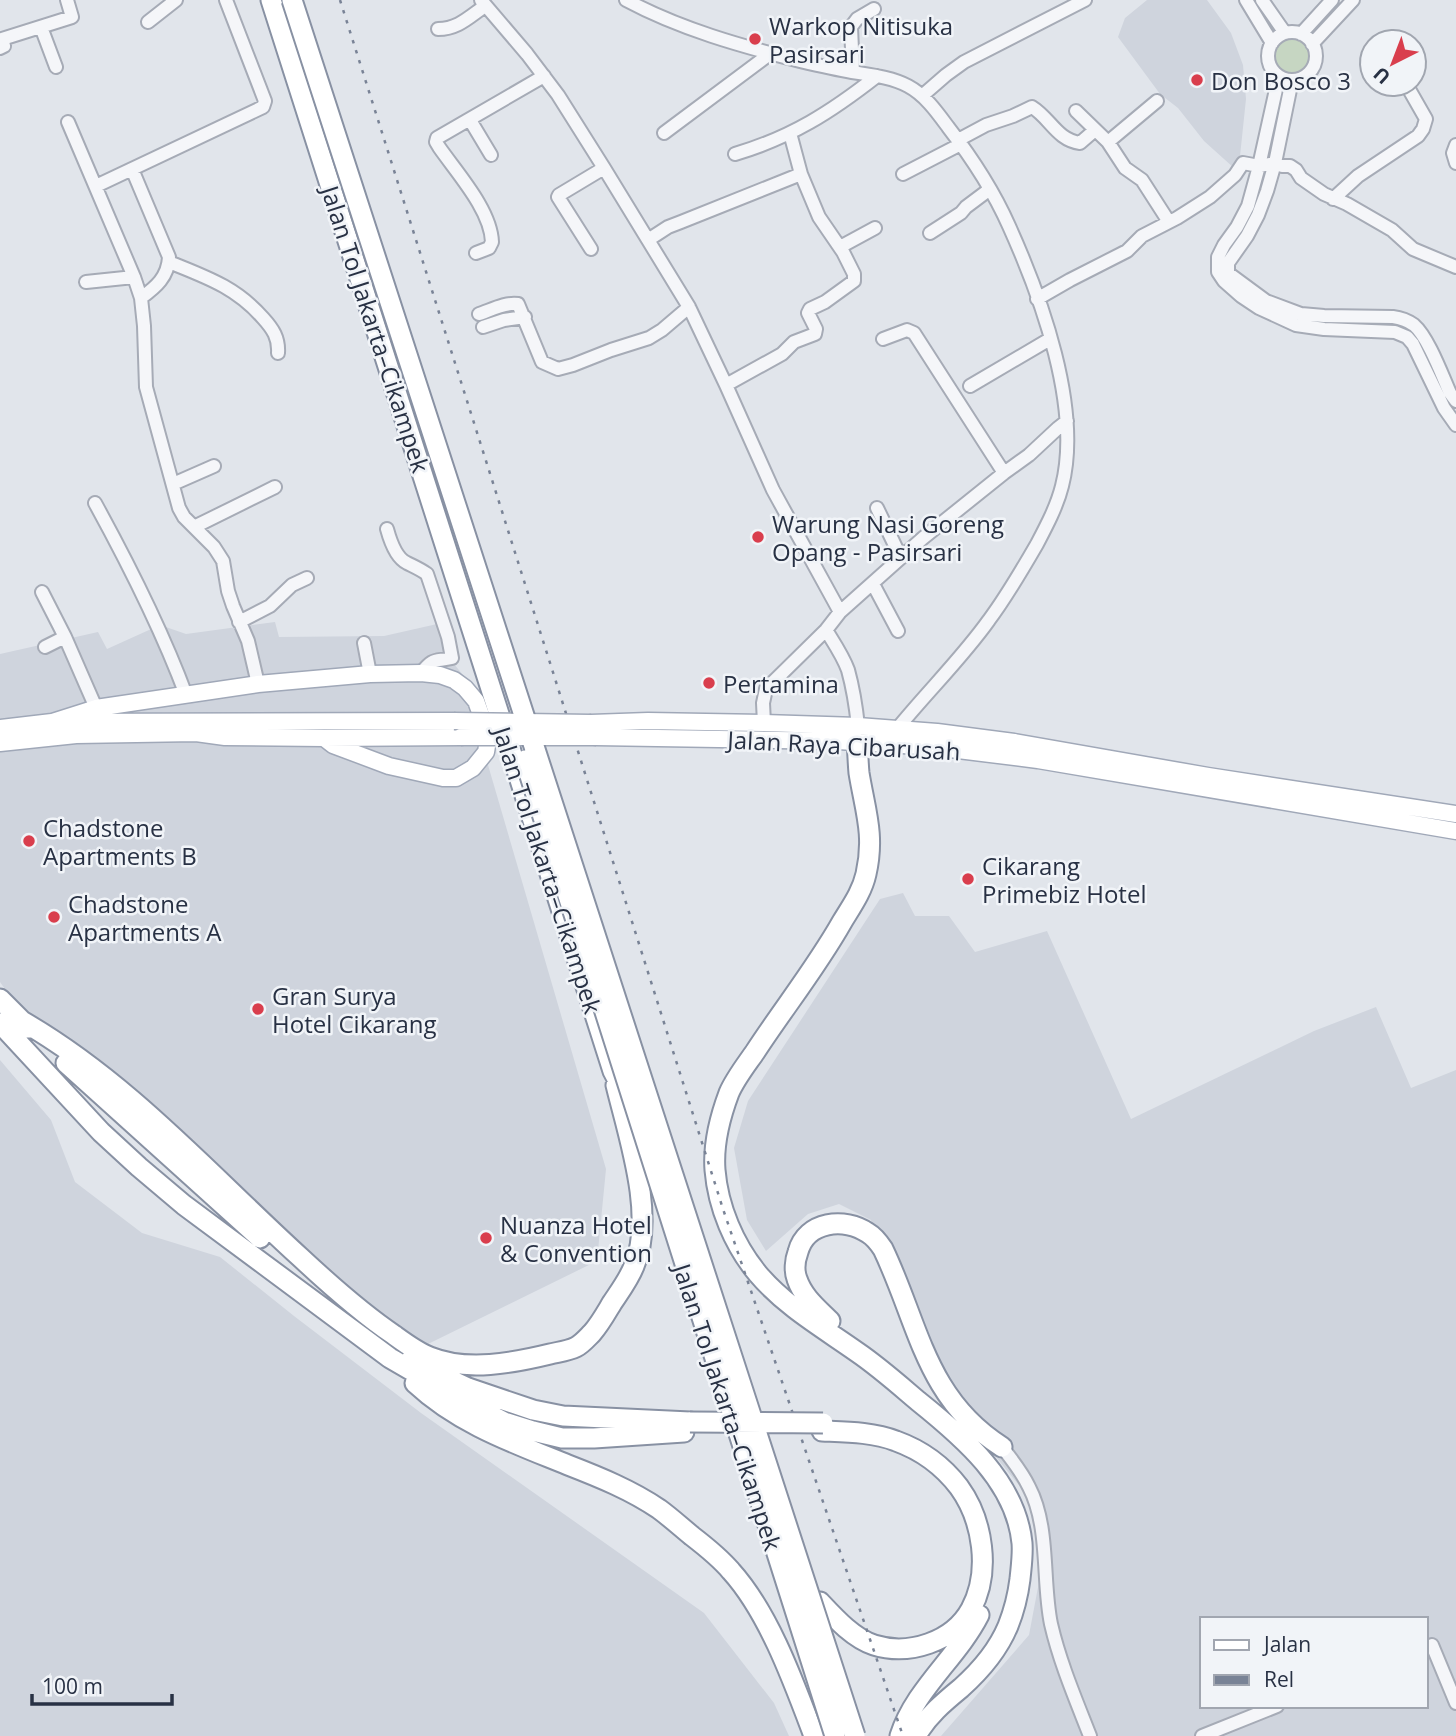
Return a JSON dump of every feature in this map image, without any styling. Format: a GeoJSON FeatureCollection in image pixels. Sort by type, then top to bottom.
{"type":"FeatureCollection","features":[{"type":"Feature","properties":{"kind":"highway","name":"Jalan Tol Jakarta–Cikampek"},"geometry":{"type":"LineString","coordinates":[[271,0],[613,1071],[630,1103],[834,1736]]}},
{"type":"Feature","properties":{"kind":"highway"},"geometry":{"type":"LineString","coordinates":[[282,0],[834,1736]]}},
{"type":"Feature","properties":{"kind":"highway"},"geometry":{"type":"LineString","coordinates":[[292,0],[855,1736]]}},
{"type":"Feature","properties":{"kind":"highway","name":"Jalan Tol Jakarta–Cikampek"},"geometry":{"type":"LineString","coordinates":[[302,0],[864,1736]]}},
{"type":"Feature","properties":{"kind":"highway"},"geometry":{"type":"LineString","coordinates":[[858,734],[859,772],[870,832],[866,875],[861,890],[835,935],[730,1090],[720,1120],[715,1169],[719,1197],[734,1238],[760,1276],[790,1305],[862,1355],[951,1428],[996,1478],[1014,1509],[1022,1545],[1019,1585],[1009,1625],[979,1670],[932,1714],[916,1736]]}},
{"type":"Feature","properties":{"kind":"highway"},"geometry":{"type":"LineString","coordinates":[[0,999],[265,1243],[381,1336],[436,1373],[468,1388],[533,1410],[564,1416],[690,1427],[878,1427],[896,1430],[928,1445],[954,1466],[978,1500],[988,1532],[992,1566],[984,1604],[975,1622],[917,1702],[904,1724],[901,1736]]}},
{"type":"Feature","properties":{"kind":"highway"},"geometry":{"type":"LineString","coordinates":[[22,1021],[71,1052],[172,1134],[300,1258],[380,1326],[429,1357],[467,1364],[490,1364],[538,1357],[577,1347],[594,1331],[635,1266],[642,1223],[639,1189],[635,1156],[613,1071]]}},
{"type":"Feature","properties":{"kind":"highway"},"geometry":{"type":"LineString","coordinates":[[0,1023],[101,1132],[184,1205],[390,1357],[471,1405],[504,1422],[562,1438],[594,1438],[690,1427]]}},
{"type":"Feature","properties":{"kind":"highway"},"geometry":{"type":"LineString","coordinates":[[862,1355],[810,1301],[796,1276],[799,1246],[814,1229],[826,1224],[846,1223],[860,1228],[876,1239],[887,1257],[926,1356],[942,1388],[984,1436],[1002,1447]]}},
{"type":"Feature","properties":{"kind":"highway"},"geometry":{"type":"LineString","coordinates":[[390,1357],[418,1386],[461,1418],[498,1437],[610,1482],[658,1509],[702,1544],[731,1571],[764,1619],[814,1736]]}},
{"type":"Feature","properties":{"kind":"highway"},"geometry":{"type":"LineString","coordinates":[[820,1602],[844,1627],[872,1645],[910,1649],[942,1638],[963,1621],[977,1595],[982,1561],[981,1541],[967,1501],[937,1464],[925,1455],[882,1436],[822,1427]]}},
{"type":"Feature","properties":{"kind":"main road"},"geometry":{"type":"LineString","coordinates":[[52,722],[96,708],[258,684],[370,674],[421,673],[440,675],[465,688],[476,701],[485,726],[487,746],[482,758],[466,773],[456,778],[443,778],[378,762],[333,745],[324,738]]}},
{"type":"Feature","properties":{"kind":"main road","name":"Jalan Raya Cibarusah"},"geometry":{"type":"LineString","coordinates":[[594,730],[648,721],[764,723],[858,734]]}},
{"type":"Feature","properties":{"kind":"main road","name":"Jalan Raya Cibarusah"},"geometry":{"type":"LineString","coordinates":[[0,728],[52,722],[227,729],[594,730],[897,736],[1014,743],[1456,814]]}},
{"type":"Feature","properties":{"kind":"main road","name":"Jalan Raya Cibarusah"},"geometry":{"type":"LineString","coordinates":[[0,743],[41,737],[227,729],[324,738],[457,729]]}},
{"type":"Feature","properties":{"kind":"main road","name":"Jalan Raya Cibarusah"},"geometry":{"type":"LineString","coordinates":[[0,752],[69,745],[184,742],[227,729]]}},
{"type":"Feature","properties":{"kind":"main road","name":"Jalan Raya Cibarusah"},"geometry":{"type":"LineString","coordinates":[[0,735],[64,730],[195,731]]}},
{"type":"Feature","properties":{"kind":"main road","name":"Jalan Raya Cibarusah"},"geometry":{"type":"LineString","coordinates":[[897,736],[934,747],[1038,760],[1456,831]]}},
{"type":"Feature","properties":{"kind":"street"},"geometry":{"type":"LineString","coordinates":[[0,48],[4,47],[1,40],[72,17],[67,0]]}},
{"type":"Feature","properties":{"kind":"street"},"geometry":{"type":"LineString","coordinates":[[148,22],[176,0]]}},
{"type":"Feature","properties":{"kind":"street"},"geometry":{"type":"LineString","coordinates":[[96,186],[264,106],[265,101],[226,0]]}},
{"type":"Feature","properties":{"kind":"street"},"geometry":{"type":"LineString","coordinates":[[626,0],[696,31],[800,61],[877,76],[908,86],[922,96],[976,165],[990,189],[1012,232],[1037,299],[1050,339],[1067,421],[1067,456],[1062,486],[1050,519],[989,621],[897,736]]}},
{"type":"Feature","properties":{"kind":"street"},"geometry":{"type":"LineString","coordinates":[[922,96],[964,62],[1085,0]]}},
{"type":"Feature","properties":{"kind":"street"},"geometry":{"type":"LineString","coordinates":[[1246,0],[1272,43]]}},
{"type":"Feature","properties":{"kind":"street"},"geometry":{"type":"LineString","coordinates":[[1262,0],[1285,33]]}},
{"type":"Feature","properties":{"kind":"street"},"geometry":{"type":"LineString","coordinates":[[1301,34],[1332,0]]}},
{"type":"Feature","properties":{"kind":"street"},"geometry":{"type":"LineString","coordinates":[[1312,44],[1353,0]]}},
{"type":"Feature","properties":{"kind":"street"},"geometry":{"type":"LineString","coordinates":[[438,29],[450,29],[483,3],[544,76],[689,307],[773,490],[840,612]]}},
{"type":"Feature","properties":{"kind":"street"},"geometry":{"type":"LineString","coordinates":[[853,72],[851,27],[857,19],[874,9]]}},
{"type":"Feature","properties":{"kind":"street"},"geometry":{"type":"LineString","coordinates":[[41,27],[56,67]]}},
{"type":"Feature","properties":{"kind":"street"},"geometry":{"type":"LineString","coordinates":[[1285,33],[1301,34],[1312,44],[1314,66],[1304,77],[1285,78],[1270,66],[1268,58],[1272,43],[1285,33]]}},
{"type":"Feature","properties":{"kind":"street"},"geometry":{"type":"LineString","coordinates":[[664,133],[771,53]]}},
{"type":"Feature","properties":{"kind":"street"},"geometry":{"type":"LineString","coordinates":[[476,253],[489,247],[492,242],[489,225],[483,209],[436,142],[440,135],[544,76]]}},
{"type":"Feature","properties":{"kind":"street"},"geometry":{"type":"LineString","coordinates":[[735,154],[762,146],[790,133],[837,107],[877,76]]}},
{"type":"Feature","properties":{"kind":"street"},"geometry":{"type":"LineString","coordinates":[[1285,78],[1275,163],[1258,215],[1228,263],[1228,273],[1266,301],[1301,314],[1393,317],[1412,324],[1423,336],[1456,401]]}},
{"type":"Feature","properties":{"kind":"street"},"geometry":{"type":"LineString","coordinates":[[1285,78],[1248,206],[1218,257],[1218,272],[1241,296],[1296,326],[1395,332],[1407,337],[1444,408],[1456,425]]}},
{"type":"Feature","properties":{"kind":"street"},"geometry":{"type":"LineString","coordinates":[[1333,199],[1349,183],[1418,136],[1426,119],[1414,98]]}},
{"type":"Feature","properties":{"kind":"street"},"geometry":{"type":"LineString","coordinates":[[1108,142],[1157,101]]}},
{"type":"Feature","properties":{"kind":"street"},"geometry":{"type":"LineString","coordinates":[[902,174],[986,125],[1032,107],[1039,111],[1057,132],[1073,142],[1080,143],[1095,130]]}},
{"type":"Feature","properties":{"kind":"street"},"geometry":{"type":"LineString","coordinates":[[1076,111],[1108,142],[1125,168],[1142,180],[1169,222]]}},
{"type":"Feature","properties":{"kind":"street"},"geometry":{"type":"LineString","coordinates":[[470,120],[491,155]]}},
{"type":"Feature","properties":{"kind":"street"},"geometry":{"type":"LineString","coordinates":[[68,122],[141,298],[146,344],[146,387],[179,508],[223,561],[228,591],[248,641],[258,684]]}},
{"type":"Feature","properties":{"kind":"street"},"geometry":{"type":"LineString","coordinates":[[726,385],[782,354],[794,342],[816,334],[808,313],[810,309],[825,302],[854,281],[854,274],[840,247],[819,217],[801,174],[790,133]]}},
{"type":"Feature","properties":{"kind":"street"},"geometry":{"type":"LineString","coordinates":[[1456,145],[1453,153],[1456,163]]}},
{"type":"Feature","properties":{"kind":"street"},"geometry":{"type":"LineString","coordinates":[[1037,299],[1070,279],[1127,251],[1142,236],[1223,188],[1243,163],[1259,166],[1275,163],[1294,168],[1301,178],[1333,199],[1392,230],[1413,249],[1456,267]]}},
{"type":"Feature","properties":{"kind":"street"},"geometry":{"type":"LineString","coordinates":[[591,249],[558,197],[604,168]]}},
{"type":"Feature","properties":{"kind":"street"},"geometry":{"type":"LineString","coordinates":[[132,169],[168,253],[169,262],[162,280],[141,298]]}},
{"type":"Feature","properties":{"kind":"street"},"geometry":{"type":"LineString","coordinates":[[649,240],[668,227],[801,174]]}},
{"type":"Feature","properties":{"kind":"street"},"geometry":{"type":"LineString","coordinates":[[930,233],[961,213],[990,189]]}},
{"type":"Feature","properties":{"kind":"street"},"geometry":{"type":"LineString","coordinates":[[840,247],[875,228]]}},
{"type":"Feature","properties":{"kind":"street"},"geometry":{"type":"LineString","coordinates":[[169,262],[219,283],[242,297],[274,333],[279,344],[278,353]]}},
{"type":"Feature","properties":{"kind":"street"},"geometry":{"type":"LineString","coordinates":[[86,282],[134,277]]}},
{"type":"Feature","properties":{"kind":"street"},"geometry":{"type":"LineString","coordinates":[[481,321],[525,317],[542,362],[558,369],[649,338],[689,307]]}},
{"type":"Feature","properties":{"kind":"street"},"geometry":{"type":"LineString","coordinates":[[883,339],[901,331],[914,333],[1004,473]]}},
{"type":"Feature","properties":{"kind":"street"},"geometry":{"type":"LineString","coordinates":[[970,386],[1050,339]]}},
{"type":"Feature","properties":{"kind":"street"},"geometry":{"type":"LineString","coordinates":[[764,723],[763,697],[766,689],[826,630],[840,612],[923,538],[1029,456],[1067,421]]}},
{"type":"Feature","properties":{"kind":"street"},"geometry":{"type":"LineString","coordinates":[[173,484],[214,466]]}},
{"type":"Feature","properties":{"kind":"street"},"geometry":{"type":"LineString","coordinates":[[194,527],[275,487]]}},
{"type":"Feature","properties":{"kind":"street"},"geometry":{"type":"LineString","coordinates":[[95,503],[128,562],[170,651],[186,695]]}},
{"type":"Feature","properties":{"kind":"street"},"geometry":{"type":"LineString","coordinates":[[877,508],[901,558]]}},
{"type":"Feature","properties":{"kind":"street"},"geometry":{"type":"LineString","coordinates":[[387,529],[399,557],[427,574],[448,637],[452,658],[434,660],[421,673]]}},
{"type":"Feature","properties":{"kind":"street"},"geometry":{"type":"LineString","coordinates":[[239,622],[270,606],[292,585],[307,578]]}},
{"type":"Feature","properties":{"kind":"street"},"geometry":{"type":"LineString","coordinates":[[873,584],[898,631]]}},
{"type":"Feature","properties":{"kind":"street"},"geometry":{"type":"LineString","coordinates":[[42,592],[96,708]]}},
{"type":"Feature","properties":{"kind":"street"},"geometry":{"type":"LineString","coordinates":[[826,630],[847,668],[855,700],[858,734]]}},
{"type":"Feature","properties":{"kind":"street"},"geometry":{"type":"LineString","coordinates":[[45,647],[65,637]]}},
{"type":"Feature","properties":{"kind":"street"},"geometry":{"type":"LineString","coordinates":[[364,643],[370,674]]}},
{"type":"Feature","properties":{"kind":"street"},"geometry":{"type":"LineString","coordinates":[[1002,1447],[1030,1488],[1037,1508],[1047,1598],[1056,1644],[1090,1736]]}},
{"type":"Feature","properties":{"kind":"street"},"geometry":{"type":"LineString","coordinates":[[1428,1647],[1432,1645],[1456,1703]]}},
{"type":"Feature","properties":{"kind":"street"},"geometry":{"type":"LineString","coordinates":[[1202,1736],[1272,1708]]}},
{"type":"Feature","properties":{"kind":"shaded area","name":"Don Bosco 3"},"geometry":{"type":"Polygon","coordinates":[[[1147,0],[1207,0],[1231,33],[1243,65],[1246,99],[1240,156],[1234,168],[1204,141],[1178,108],[1160,94],[1118,37],[1125,18],[1147,0]]]}},
{"type":"Feature","properties":{"kind":"shaded area"},"geometry":{"type":"Polygon","coordinates":[[[275,622],[279,637],[384,636],[446,622],[454,664],[485,702],[491,745],[488,765],[606,1169],[597,1261],[428,1344],[406,1333],[343,1284],[160,1114],[12,999],[0,982],[0,654],[98,632],[107,649],[160,625],[186,634],[275,622]]]}},
{"type":"Feature","properties":{"kind":"shaded area"},"geometry":{"type":"Polygon","coordinates":[[[903,893],[915,916],[949,916],[975,952],[1047,931],[1131,1119],[1314,1031],[1376,1007],[1411,1088],[1456,1070],[1456,1736],[941,1736],[1029,1635],[1042,1566],[1027,1495],[947,1397],[903,1300],[871,1220],[839,1204],[808,1214],[766,1251],[747,1220],[734,1148],[748,1101],[880,899],[903,893]]]}},
{"type":"Feature","properties":{"kind":"shaded area"},"geometry":{"type":"Polygon","coordinates":[[[0,1060],[51,1120],[75,1182],[142,1233],[220,1257],[421,1413],[704,1613],[774,1703],[789,1736],[0,1736],[0,1060]]]}},
{"type":"Feature","properties":{"kind":"green space"},"geometry":{"type":"Polygon","coordinates":[[[1292,37],[1306,43],[1312,57],[1306,71],[1292,77],[1278,71],[1272,57],[1278,43],[1292,37]]]}},
{"type":"Feature","properties":{"kind":"railway"},"geometry":{"type":"LineString","coordinates":[[340,0],[723,1209],[903,1736]]}},
{"type":"Feature","properties":{"kind":"place","name":"Warkop Nitisuka Pasirsari"},"geometry":{"type":"Point","coordinates":[755,39]}},
{"type":"Feature","properties":{"kind":"place","name":"Don Bosco 3"},"geometry":{"type":"Point","coordinates":[1197,80]}},
{"type":"Feature","properties":{"kind":"place","name":"Warung Nasi Goreng Opang - Pasirsari"},"geometry":{"type":"Point","coordinates":[758,537]}},
{"type":"Feature","properties":{"kind":"place","name":"Pertamina"},"geometry":{"type":"Point","coordinates":[709,683]}},
{"type":"Feature","properties":{"kind":"place","name":"Chadstone Apartments B"},"geometry":{"type":"Point","coordinates":[29,841]}},
{"type":"Feature","properties":{"kind":"place","name":"Cikarang Primebiz Hotel"},"geometry":{"type":"Point","coordinates":[968,879]}},
{"type":"Feature","properties":{"kind":"place","name":"Chadstone Apartments A"},"geometry":{"type":"Point","coordinates":[54,917]}},
{"type":"Feature","properties":{"kind":"place","name":"Gran Surya Hotel Cikarang"},"geometry":{"type":"Point","coordinates":[258,1009]}},
{"type":"Feature","properties":{"kind":"place","name":"Nuanza Hotel & Convention"},"geometry":{"type":"Point","coordinates":[486,1238]}}]}
